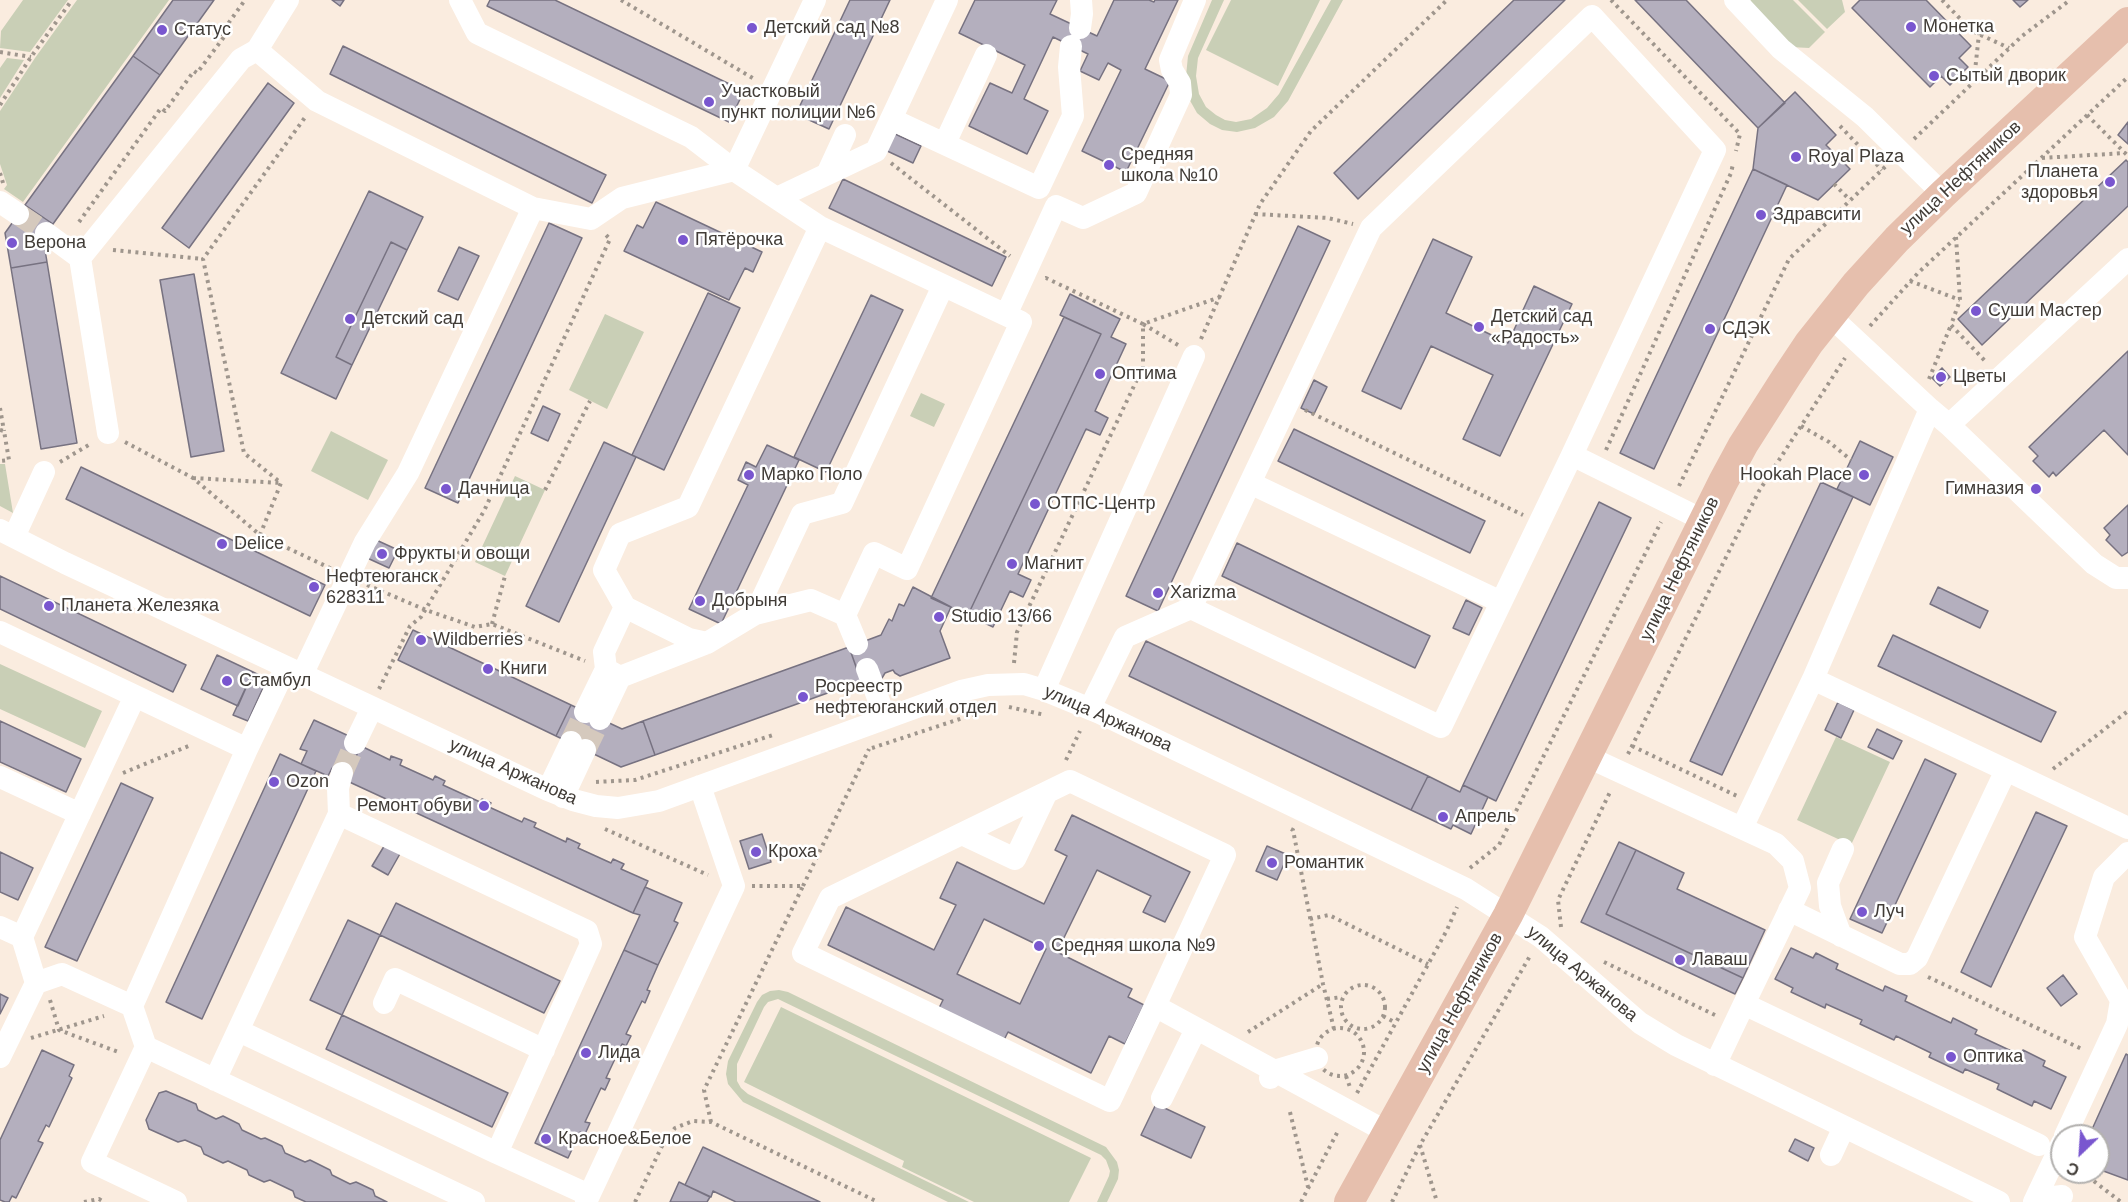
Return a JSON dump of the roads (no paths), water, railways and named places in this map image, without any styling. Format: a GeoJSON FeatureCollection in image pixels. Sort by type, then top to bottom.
{"type":"FeatureCollection","features":[{"type":"Feature","properties":{"kind":"main road","name":"улица Нефтяников"},"geometry":{"type":"LineString","coordinates":[[1349,1202],[1508,915],[1703,520],[1736,441],[1787,376],[1830,315],[1875,261],[1943,194],[2128,22]]}},
{"type":"Feature","properties":{"kind":"street"},"geometry":{"type":"LineString","coordinates":[[80,258],[241,59],[257,50],[288,0]]}},
{"type":"Feature","properties":{"kind":"street"},"geometry":{"type":"LineString","coordinates":[[460,0],[477,33],[691,137],[734,170],[820,227],[1021,322],[907,568],[874,553],[845,615]]}},
{"type":"Feature","properties":{"kind":"street"},"geometry":{"type":"LineString","coordinates":[[734,170],[815,0]]}},
{"type":"Feature","properties":{"kind":"street"},"geometry":{"type":"LineString","coordinates":[[777,198],[876,151],[947,0]]}},
{"type":"Feature","properties":{"kind":"street"},"geometry":{"type":"LineString","coordinates":[[1039,188],[1073,116],[1069,67],[1082,14],[1081,0]]}},
{"type":"Feature","properties":{"kind":"street"},"geometry":{"type":"LineString","coordinates":[[891,118],[1039,188],[1056,206],[1083,218],[1136,193],[1180,95],[1180,83],[1172,70],[1170,60],[1196,0]]}},
{"type":"Feature","properties":{"kind":"street"},"geometry":{"type":"LineString","coordinates":[[1735,0],[1781,49],[1865,117],[1943,194]]}},
{"type":"Feature","properties":{"kind":"street"},"geometry":{"type":"LineString","coordinates":[[1090,708],[1125,637],[1191,608],[1371,228],[1592,16],[1715,150],[1441,727],[1191,608]]}},
{"type":"Feature","properties":{"kind":"street"},"geometry":{"type":"LineString","coordinates":[[257,50],[317,101],[534,208],[591,219],[622,198],[734,170]]}},
{"type":"Feature","properties":{"kind":"street"},"geometry":{"type":"LineString","coordinates":[[945,143],[986,55]]}},
{"type":"Feature","properties":{"kind":"street"},"geometry":{"type":"LineString","coordinates":[[826,174],[845,135]]}},
{"type":"Feature","properties":{"kind":"street"},"geometry":{"type":"LineString","coordinates":[[1006,315],[1031,277],[1056,206]]}},
{"type":"Feature","properties":{"kind":"street"},"geometry":{"type":"LineString","coordinates":[[176,1202],[92,1162],[146,1047],[132,1006],[247,749],[349,577],[365,542],[408,473],[534,208]]}},
{"type":"Feature","properties":{"kind":"street"},"geometry":{"type":"LineString","coordinates":[[707,643],[689,639],[626,608],[604,570],[620,534],[688,507],[820,227]]}},
{"type":"Feature","properties":{"kind":"street"},"geometry":{"type":"LineString","coordinates":[[46,233],[80,258],[108,433]]}},
{"type":"Feature","properties":{"kind":"street"},"geometry":{"type":"LineString","coordinates":[[1949,425],[2128,259]]}},
{"type":"Feature","properties":{"kind":"street"},"geometry":{"type":"LineString","coordinates":[[755,615],[802,514],[842,503],[943,286]]}},
{"type":"Feature","properties":{"kind":"street"},"geometry":{"type":"LineString","coordinates":[[1830,315],[2094,564],[2116,578],[2128,578]]}},
{"type":"Feature","properties":{"kind":"street"},"geometry":{"type":"LineString","coordinates":[[1044,690],[1194,356]]}},
{"type":"Feature","properties":{"kind":"street"},"geometry":{"type":"LineString","coordinates":[[1742,828],[1813,679],[1925,405]]}},
{"type":"Feature","properties":{"kind":"street"},"geometry":{"type":"LineString","coordinates":[[1572,455],[1703,520]]}},
{"type":"Feature","properties":{"kind":"street"},"geometry":{"type":"LineString","coordinates":[[7,534],[44,472]]}},
{"type":"Feature","properties":{"kind":"street"},"geometry":{"type":"LineString","coordinates":[[1250,483],[1501,602]]}},
{"type":"Feature","properties":{"kind":"street","name":"улица Аржанова"},"geometry":{"type":"LineString","coordinates":[[7,534],[294,671],[376,699],[596,806],[618,808],[659,801],[961,691],[988,685],[1024,684],[1044,690],[1090,708],[1455,884],[1541,937],[1640,1023],[1676,1045],[1999,1202]]}},
{"type":"Feature","properties":{"kind":"street"},"geometry":{"type":"LineString","coordinates":[[593,715],[613,673],[707,643],[755,615],[811,600],[845,615],[857,644]]}},
{"type":"Feature","properties":{"kind":"street"},"geometry":{"type":"LineString","coordinates":[[613,673],[604,652],[626,608]]}},
{"type":"Feature","properties":{"kind":"street"},"geometry":{"type":"LineString","coordinates":[[0,632],[247,749]]}},
{"type":"Feature","properties":{"kind":"street"},"geometry":{"type":"LineString","coordinates":[[867,669],[885,717]]}},
{"type":"Feature","properties":{"kind":"street"},"geometry":{"type":"LineString","coordinates":[[1813,679],[2128,828]]}},
{"type":"Feature","properties":{"kind":"street"},"geometry":{"type":"LineString","coordinates":[[22,937],[135,696]]}},
{"type":"Feature","properties":{"kind":"street"},"geometry":{"type":"LineString","coordinates":[[355,743],[376,699]]}},
{"type":"Feature","properties":{"kind":"street"},"geometry":{"type":"LineString","coordinates":[[561,788],[578,746]]}},
{"type":"Feature","properties":{"kind":"street"},"geometry":{"type":"LineString","coordinates":[[1588,757],[1776,844],[1793,861],[1800,888],[1715,1065]]}},
{"type":"Feature","properties":{"kind":"street"},"geometry":{"type":"LineString","coordinates":[[1789,910],[1900,964],[1910,964],[1917,958],[2006,770]]}},
{"type":"Feature","properties":{"kind":"street"},"geometry":{"type":"LineString","coordinates":[[215,1080],[339,814],[338,788],[342,773]]}},
{"type":"Feature","properties":{"kind":"street"},"geometry":{"type":"LineString","coordinates":[[0,777],[80,814]]}},
{"type":"Feature","properties":{"kind":"street"},"geometry":{"type":"LineString","coordinates":[[1070,782],[1225,855],[1110,1101],[803,954],[830,898],[1047,792],[1070,782]]}},
{"type":"Feature","properties":{"kind":"street"},"geometry":{"type":"LineString","coordinates":[[239,1031],[588,1198],[734,886],[700,786]]}},
{"type":"Feature","properties":{"kind":"street"},"geometry":{"type":"LineString","coordinates":[[962,834],[1015,859],[1047,792]]}},
{"type":"Feature","properties":{"kind":"street"},"geometry":{"type":"LineString","coordinates":[[339,814],[587,931],[591,944],[497,1153]]}},
{"type":"Feature","properties":{"kind":"street"},"geometry":{"type":"LineString","coordinates":[[1841,936],[1830,906],[1828,883],[1843,849]]}},
{"type":"Feature","properties":{"kind":"street"},"geometry":{"type":"LineString","coordinates":[[2071,1124],[2117,1024],[2121,1000],[2085,937],[2104,877],[2128,853]]}},
{"type":"Feature","properties":{"kind":"street"},"geometry":{"type":"LineString","coordinates":[[0,927],[22,937],[40,981]]}},
{"type":"Feature","properties":{"kind":"street"},"geometry":{"type":"LineString","coordinates":[[0,1057],[40,981],[62,974],[132,1006]]}},
{"type":"Feature","properties":{"kind":"street"},"geometry":{"type":"LineString","coordinates":[[384,1003],[395,979],[544,1050]]}},
{"type":"Feature","properties":{"kind":"street"},"geometry":{"type":"LineString","coordinates":[[1155,1006],[1227,1046],[1272,1075],[1387,1132]]}},
{"type":"Feature","properties":{"kind":"street"},"geometry":{"type":"LineString","coordinates":[[1739,1014],[2039,1145]]}},
{"type":"Feature","properties":{"kind":"street"},"geometry":{"type":"LineString","coordinates":[[1162,1098],[1196,1029]]}},
{"type":"Feature","properties":{"kind":"street"},"geometry":{"type":"LineString","coordinates":[[146,1047],[474,1202]]}},
{"type":"Feature","properties":{"kind":"street"},"geometry":{"type":"LineString","coordinates":[[1272,1075],[1317,1059]]}},
{"type":"Feature","properties":{"kind":"street"},"geometry":{"type":"LineString","coordinates":[[1831,1155],[1844,1127]]}},
{"type":"Feature","properties":{"kind":"street"},"geometry":{"type":"LineString","coordinates":[[2035,1200],[2050,1168]]}},
{"type":"Feature","properties":{"kind":"street"},"geometry":{"type":"LineString","coordinates":[[2035,1200],[2062,1196]]}},
{"type":"Feature","properties":{"kind":"tunnel"},"geometry":{"type":"LineString","coordinates":[[18,214],[46,233]]}},
{"type":"Feature","properties":{"kind":"tunnel"},"geometry":{"type":"LineString","coordinates":[[571,742],[585,712]]}},
{"type":"Feature","properties":{"kind":"tunnel"},"geometry":{"type":"LineString","coordinates":[[585,750],[600,719]]}},
{"type":"Feature","properties":{"kind":"tunnel"},"geometry":{"type":"LineString","coordinates":[[342,773],[355,743]]}},
{"type":"Feature","properties":{"kind":"place","name":"Монетка"},"geometry":{"type":"Point","coordinates":[1911,27]}},
{"type":"Feature","properties":{"kind":"place","name":"Детский сад №8"},"geometry":{"type":"Point","coordinates":[752,28]}},
{"type":"Feature","properties":{"kind":"place","name":"Статус"},"geometry":{"type":"Point","coordinates":[162,30]}},
{"type":"Feature","properties":{"kind":"place","name":"Сытый дворик"},"geometry":{"type":"Point","coordinates":[1934,76]}},
{"type":"Feature","properties":{"kind":"place","name":"Участковый пункт полиции №6"},"geometry":{"type":"Point","coordinates":[709,102]}},
{"type":"Feature","properties":{"kind":"place","name":"Royal Plaza"},"geometry":{"type":"Point","coordinates":[1796,157]}},
{"type":"Feature","properties":{"kind":"place","name":"Средняя школа №10"},"geometry":{"type":"Point","coordinates":[1109,165]}},
{"type":"Feature","properties":{"kind":"place","name":"Планета здоровья"},"geometry":{"type":"Point","coordinates":[2110,182]}},
{"type":"Feature","properties":{"kind":"place","name":"Здравсити"},"geometry":{"type":"Point","coordinates":[1761,215]}},
{"type":"Feature","properties":{"kind":"place","name":"Пятёрочка"},"geometry":{"type":"Point","coordinates":[683,240]}},
{"type":"Feature","properties":{"kind":"place","name":"Верона"},"geometry":{"type":"Point","coordinates":[12,243]}},
{"type":"Feature","properties":{"kind":"place","name":"Суши Мастер"},"geometry":{"type":"Point","coordinates":[1976,311]}},
{"type":"Feature","properties":{"kind":"place","name":"Детский сад"},"geometry":{"type":"Point","coordinates":[350,319]}},
{"type":"Feature","properties":{"kind":"place","name":"Детский сад «Радость»"},"geometry":{"type":"Point","coordinates":[1479,327]}},
{"type":"Feature","properties":{"kind":"place","name":"СДЭК"},"geometry":{"type":"Point","coordinates":[1710,329]}},
{"type":"Feature","properties":{"kind":"place","name":"Оптима"},"geometry":{"type":"Point","coordinates":[1100,374]}},
{"type":"Feature","properties":{"kind":"place","name":"Цветы"},"geometry":{"type":"Point","coordinates":[1941,377]}},
{"type":"Feature","properties":{"kind":"place","name":"Марко Поло"},"geometry":{"type":"Point","coordinates":[749,475]}},
{"type":"Feature","properties":{"kind":"place","name":"Hookah Place"},"geometry":{"type":"Point","coordinates":[1864,475]}},
{"type":"Feature","properties":{"kind":"place","name":"Дачница"},"geometry":{"type":"Point","coordinates":[446,489]}},
{"type":"Feature","properties":{"kind":"place","name":"Гимназия"},"geometry":{"type":"Point","coordinates":[2036,489]}},
{"type":"Feature","properties":{"kind":"place","name":"ОТПС-Центр"},"geometry":{"type":"Point","coordinates":[1035,504]}},
{"type":"Feature","properties":{"kind":"place","name":"Delice"},"geometry":{"type":"Point","coordinates":[222,544]}},
{"type":"Feature","properties":{"kind":"place","name":"Фрукты и овощи"},"geometry":{"type":"Point","coordinates":[382,554]}},
{"type":"Feature","properties":{"kind":"place","name":"Магнит"},"geometry":{"type":"Point","coordinates":[1012,564]}},
{"type":"Feature","properties":{"kind":"place","name":"Нефтеюганск 628311"},"geometry":{"type":"Point","coordinates":[314,587]}},
{"type":"Feature","properties":{"kind":"place","name":"Xarizma"},"geometry":{"type":"Point","coordinates":[1158,593]}},
{"type":"Feature","properties":{"kind":"place","name":"Добрыня"},"geometry":{"type":"Point","coordinates":[700,601]}},
{"type":"Feature","properties":{"kind":"place","name":"Планета Железяка"},"geometry":{"type":"Point","coordinates":[49,606]}},
{"type":"Feature","properties":{"kind":"place","name":"Studio 13/66"},"geometry":{"type":"Point","coordinates":[939,617]}},
{"type":"Feature","properties":{"kind":"place","name":"Wildberries"},"geometry":{"type":"Point","coordinates":[421,640]}},
{"type":"Feature","properties":{"kind":"place","name":"Книги"},"geometry":{"type":"Point","coordinates":[488,669]}},
{"type":"Feature","properties":{"kind":"place","name":"Стамбул"},"geometry":{"type":"Point","coordinates":[227,681]}},
{"type":"Feature","properties":{"kind":"place","name":"Росреестр нефтеюганский отдел"},"geometry":{"type":"Point","coordinates":[803,697]}},
{"type":"Feature","properties":{"kind":"place","name":"Ozon"},"geometry":{"type":"Point","coordinates":[274,782]}},
{"type":"Feature","properties":{"kind":"place","name":"Ремонт обуви"},"geometry":{"type":"Point","coordinates":[484,806]}},
{"type":"Feature","properties":{"kind":"place","name":"Апрель"},"geometry":{"type":"Point","coordinates":[1443,817]}},
{"type":"Feature","properties":{"kind":"place","name":"Кроха"},"geometry":{"type":"Point","coordinates":[756,852]}},
{"type":"Feature","properties":{"kind":"place","name":"Романтик"},"geometry":{"type":"Point","coordinates":[1272,863]}},
{"type":"Feature","properties":{"kind":"place","name":"Луч"},"geometry":{"type":"Point","coordinates":[1862,912]}},
{"type":"Feature","properties":{"kind":"place","name":"Средняя школа №9"},"geometry":{"type":"Point","coordinates":[1039,946]}},
{"type":"Feature","properties":{"kind":"place","name":"Лаваш"},"geometry":{"type":"Point","coordinates":[1680,960]}},
{"type":"Feature","properties":{"kind":"place","name":"Лида"},"geometry":{"type":"Point","coordinates":[586,1053]}},
{"type":"Feature","properties":{"kind":"place","name":"Оптика"},"geometry":{"type":"Point","coordinates":[1951,1057]}},
{"type":"Feature","properties":{"kind":"place","name":"Красное&Белое"},"geometry":{"type":"Point","coordinates":[546,1139]}}]}
